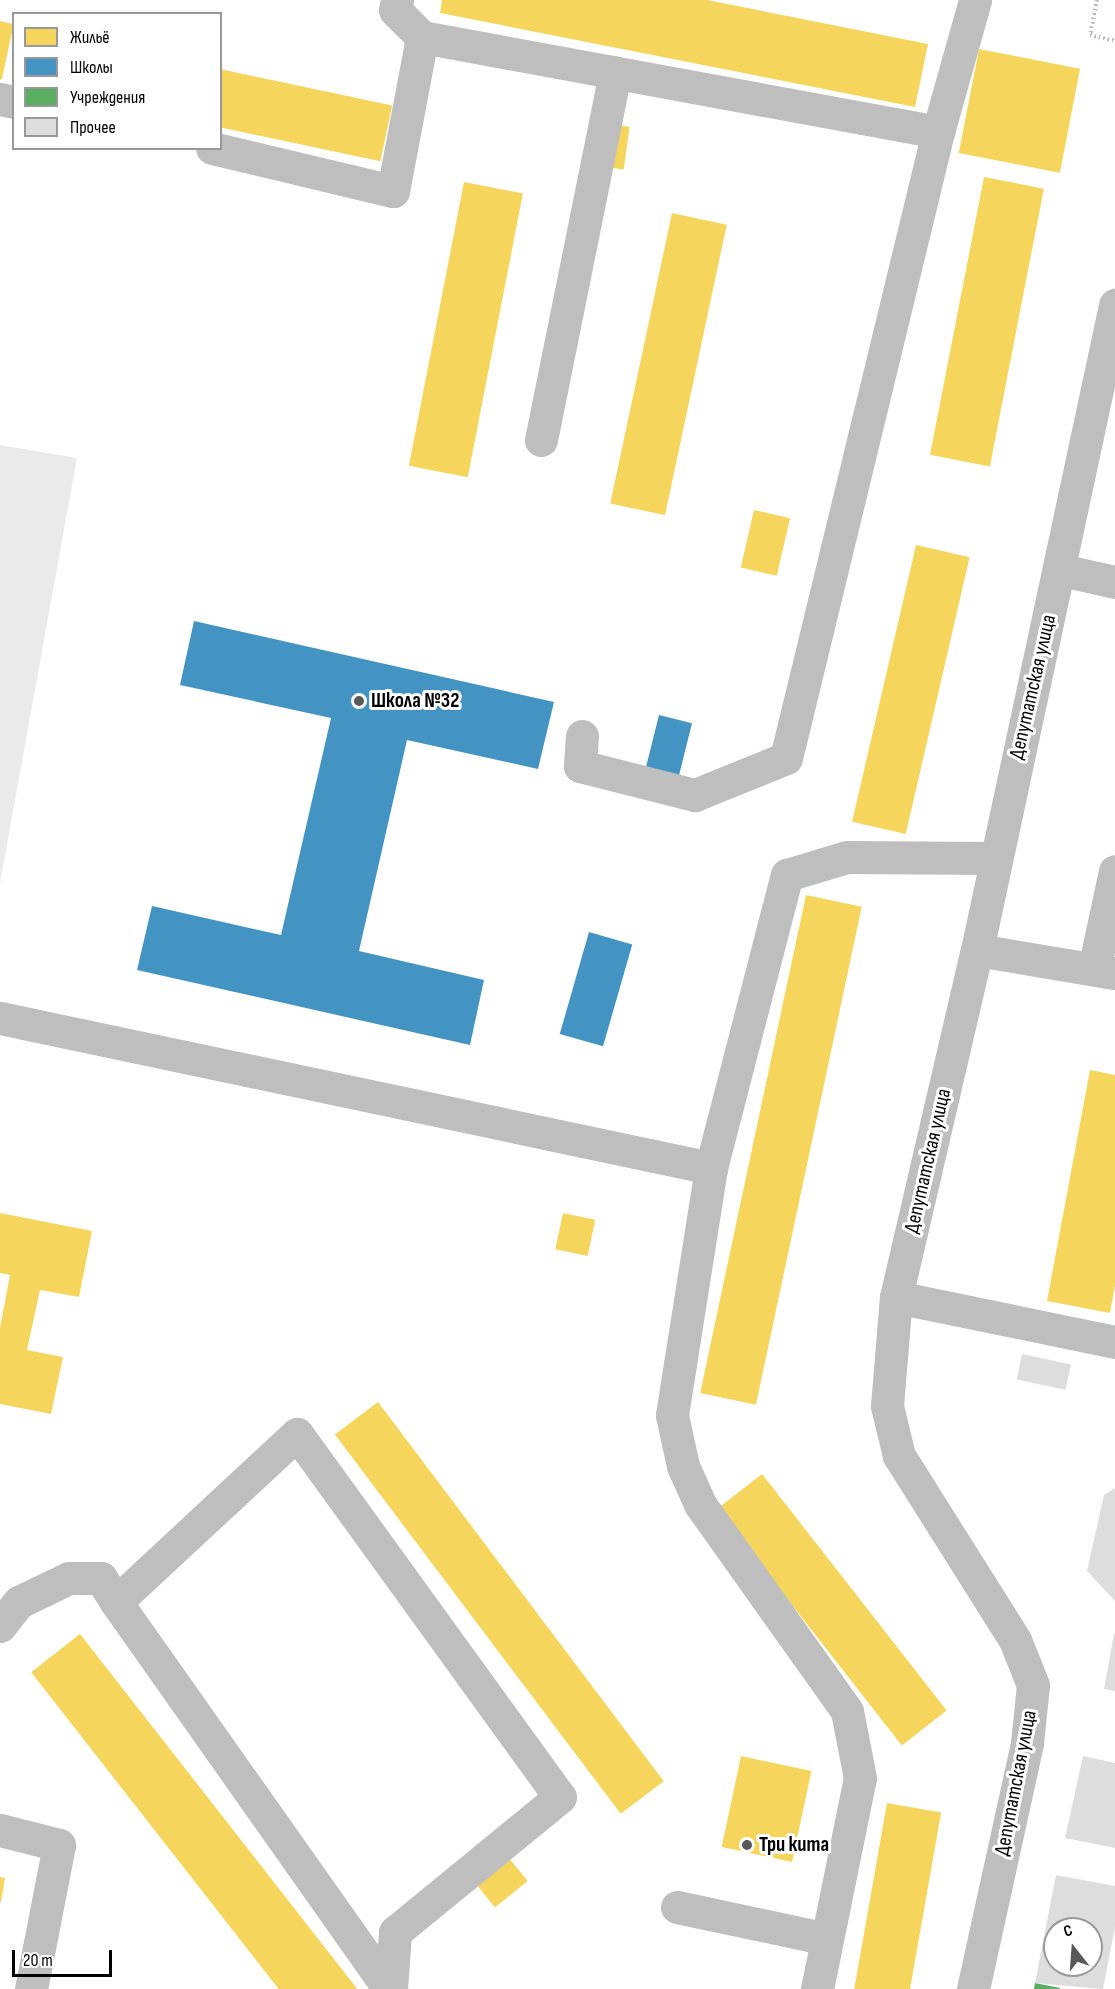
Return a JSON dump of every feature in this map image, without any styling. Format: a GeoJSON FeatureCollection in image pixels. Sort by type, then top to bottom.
{"type":"FeatureCollection","features":[{"type":"Feature","properties":{"kind":"street"},"geometry":{"type":"LineString","coordinates":[[397,0],[395,10],[422,36],[938,132]]}},
{"type":"Feature","properties":{"kind":"street"},"geometry":{"type":"LineString","coordinates":[[582,736],[580,766],[695,795],[786,758],[938,132],[975,0]]}},
{"type":"Feature","properties":{"kind":"street"},"geometry":{"type":"LineString","coordinates":[[220,150],[393,191],[422,36]]}},
{"type":"Feature","properties":{"kind":"street"},"geometry":{"type":"LineString","coordinates":[[541,440],[615,72]]}},
{"type":"Feature","properties":{"kind":"street","name":"Депутатская улица"},"geometry":{"type":"LineString","coordinates":[[973,1989],[1028,1743],[1032,1685],[1015,1640],[898,1456],[887,1406],[896,1297],[977,950],[993,858],[1109,368],[1115,305]]}},
{"type":"Feature","properties":{"kind":"street"},"geometry":{"type":"LineString","coordinates":[[1061,570],[1115,582]]}},
{"type":"Feature","properties":{"kind":"street"},"geometry":{"type":"LineString","coordinates":[[818,1989],[860,1778],[847,1711],[700,1504],[683,1466],[672,1415],[711,1168],[787,875],[847,857],[993,858]]}},
{"type":"Feature","properties":{"kind":"street"},"geometry":{"type":"LineString","coordinates":[[977,950],[1104,971],[1115,871]]}},
{"type":"Feature","properties":{"kind":"street"},"geometry":{"type":"LineString","coordinates":[[0,1018],[711,1168]]}},
{"type":"Feature","properties":{"kind":"street"},"geometry":{"type":"LineString","coordinates":[[896,1297],[1115,1342]]}},
{"type":"Feature","properties":{"kind":"street"},"geometry":{"type":"LineString","coordinates":[[116,1602],[297,1434],[560,1797],[395,1932],[390,1989]]}},
{"type":"Feature","properties":{"kind":"street"},"geometry":{"type":"LineString","coordinates":[[0,1626],[19,1602],[69,1578],[100,1578],[390,1989]]}},
{"type":"Feature","properties":{"kind":"street"},"geometry":{"type":"LineString","coordinates":[[0,1830],[59,1845],[31,1989]]}},
{"type":"Feature","properties":{"kind":"street"},"geometry":{"type":"LineString","coordinates":[[677,1907],[827,1940]]}},
{"type":"Feature","properties":{"kind":"path"},"geometry":{"type":"LineString","coordinates":[[1097,0],[1090,34],[1115,41]]}},
{"type":"Feature","properties":{"kind":"shaded area"},"geometry":{"type":"Polygon","coordinates":[[[0,445],[77,458],[0,883],[0,445]]]}},
{"type":"Feature","properties":{"kind":"building: Жильё"},"geometry":{"type":"Polygon","coordinates":[[[442,0],[707,0],[928,44],[915,107],[440,13],[442,0]]]}},
{"type":"Feature","properties":{"kind":"building: Жильё"},"geometry":{"type":"Polygon","coordinates":[[[0,21],[12,24],[2,80],[0,79],[0,21]]]}},
{"type":"Feature","properties":{"kind":"building: Жильё"},"geometry":{"type":"Polygon","coordinates":[[[979,49],[1080,69],[1060,173],[959,153],[979,49]]]}},
{"type":"Feature","properties":{"kind":"building: Жильё"},"geometry":{"type":"Polygon","coordinates":[[[222,69],[392,106],[380,161],[222,128],[222,69]]]}},
{"type":"Feature","properties":{"kind":"building: Жильё"},"geometry":{"type":"Polygon","coordinates":[[[595,122],[630,127],[624,169],[589,165],[595,122]]]}},
{"type":"Feature","properties":{"kind":"building: Жильё"},"geometry":{"type":"Polygon","coordinates":[[[984,177],[1044,189],[990,466],[930,455],[984,177]]]}},
{"type":"Feature","properties":{"kind":"building: Жильё"},"geometry":{"type":"Polygon","coordinates":[[[464,182],[523,193],[468,477],[409,466],[464,182]]]}},
{"type":"Feature","properties":{"kind":"building: Жильё"},"geometry":{"type":"Polygon","coordinates":[[[672,213],[727,225],[665,515],[610,504],[672,213]]]}},
{"type":"Feature","properties":{"kind":"building: Жильё"},"geometry":{"type":"Polygon","coordinates":[[[754,510],[790,518],[777,576],[741,567],[754,510]]]}},
{"type":"Feature","properties":{"kind":"building: Жильё"},"geometry":{"type":"Polygon","coordinates":[[[916,545],[970,557],[906,834],[852,822],[916,545]]]}},
{"type":"Feature","properties":{"kind":"building: Жильё"},"geometry":{"type":"Polygon","coordinates":[[[806,895],[862,907],[756,1405],[700,1393],[806,895]]]}},
{"type":"Feature","properties":{"kind":"building: Жильё"},"geometry":{"type":"Polygon","coordinates":[[[1090,1070],[1115,1075],[1115,1285],[1110,1313],[1047,1301],[1090,1070]]]}},
{"type":"Feature","properties":{"kind":"building: Жильё"},"geometry":{"type":"Polygon","coordinates":[[[0,1213],[92,1231],[79,1297],[40,1290],[27,1350],[63,1357],[51,1414],[0,1404],[0,1328],[10,1275],[0,1273],[0,1213]]]}},
{"type":"Feature","properties":{"kind":"building: Жильё"},"geometry":{"type":"Polygon","coordinates":[[[563,1213],[595,1220],[588,1256],[555,1249],[563,1213]]]}},
{"type":"Feature","properties":{"kind":"building: Жильё"},"geometry":{"type":"Polygon","coordinates":[[[378,1402],[664,1781],[621,1814],[335,1434],[378,1402]]]}},
{"type":"Feature","properties":{"kind":"building: Жильё"},"geometry":{"type":"Polygon","coordinates":[[[762,1474],[947,1710],[902,1745],[717,1509],[762,1474]]]}},
{"type":"Feature","properties":{"kind":"building: Жильё"},"geometry":{"type":"Polygon","coordinates":[[[80,1634],[357,1989],[279,1989],[31,1672],[80,1634]]]}},
{"type":"Feature","properties":{"kind":"building: Жильё"},"geometry":{"type":"Polygon","coordinates":[[[741,1756],[811,1771],[792,1862],[722,1847],[741,1756]]]}},
{"type":"Feature","properties":{"kind":"building: Жильё"},"geometry":{"type":"Polygon","coordinates":[[[887,1803],[941,1813],[910,1989],[854,1989],[887,1803]]]}},
{"type":"Feature","properties":{"kind":"building: Жильё"},"geometry":{"type":"Polygon","coordinates":[[[505,1853],[528,1881],[495,1907],[472,1879],[505,1853]]]}},
{"type":"Feature","properties":{"kind":"building: Жильё"},"geometry":{"type":"Polygon","coordinates":[[[0,1877],[5,1878],[1,1902],[0,1902],[0,1877]]]}},
{"type":"Feature","properties":{"kind":"building: Школы"},"geometry":{"type":"Polygon","coordinates":[[[194,621],[554,702],[538,769],[407,740],[359,951],[484,980],[470,1045],[137,970],[152,906],[281,935],[331,718],[180,685],[194,621]]]}},
{"type":"Feature","properties":{"kind":"building: Школы"},"geometry":{"type":"Polygon","coordinates":[[[659,715],[692,723],[679,776],[646,767],[659,715]]]}},
{"type":"Feature","properties":{"kind":"building: Школы"},"geometry":{"type":"Polygon","coordinates":[[[589,932],[632,944],[603,1046],[560,1034],[589,932]]]}},
{"type":"Feature","properties":{"kind":"building: Учреждения"},"geometry":{"type":"Polygon","coordinates":[[[1035,1983],[1060,1988],[1060,1989],[1034,1989],[1035,1983]]]}},
{"type":"Feature","properties":{"kind":"building: Прочее"},"geometry":{"type":"Polygon","coordinates":[[[1022,1354],[1071,1364],[1066,1390],[1017,1379],[1022,1354]]]}},
{"type":"Feature","properties":{"kind":"building: Прочее"},"geometry":{"type":"Polygon","coordinates":[[[1115,1488],[1115,1601],[1087,1571],[1104,1495],[1115,1488]]]}},
{"type":"Feature","properties":{"kind":"building: Прочее"},"geometry":{"type":"Polygon","coordinates":[[[1115,1634],[1115,1691],[1104,1689],[1115,1634]]]}},
{"type":"Feature","properties":{"kind":"building: Прочее"},"geometry":{"type":"Polygon","coordinates":[[[1083,1756],[1115,1763],[1115,1848],[1065,1838],[1083,1756]]]}},
{"type":"Feature","properties":{"kind":"building: Прочее"},"geometry":{"type":"Polygon","coordinates":[[[1056,1875],[1115,1886],[1115,1927],[1103,1989],[1035,1983],[1043,1942],[1043,1977],[1103,1977],[1103,1917],[1048,1917],[1056,1875]]]}},
{"type":"Feature","properties":{"kind":"place","name":"Школа №32"},"geometry":{"type":"Point","coordinates":[359,701]}},
{"type":"Feature","properties":{"kind":"place","name":"Три кита"},"geometry":{"type":"Point","coordinates":[747,1845]}}]}
